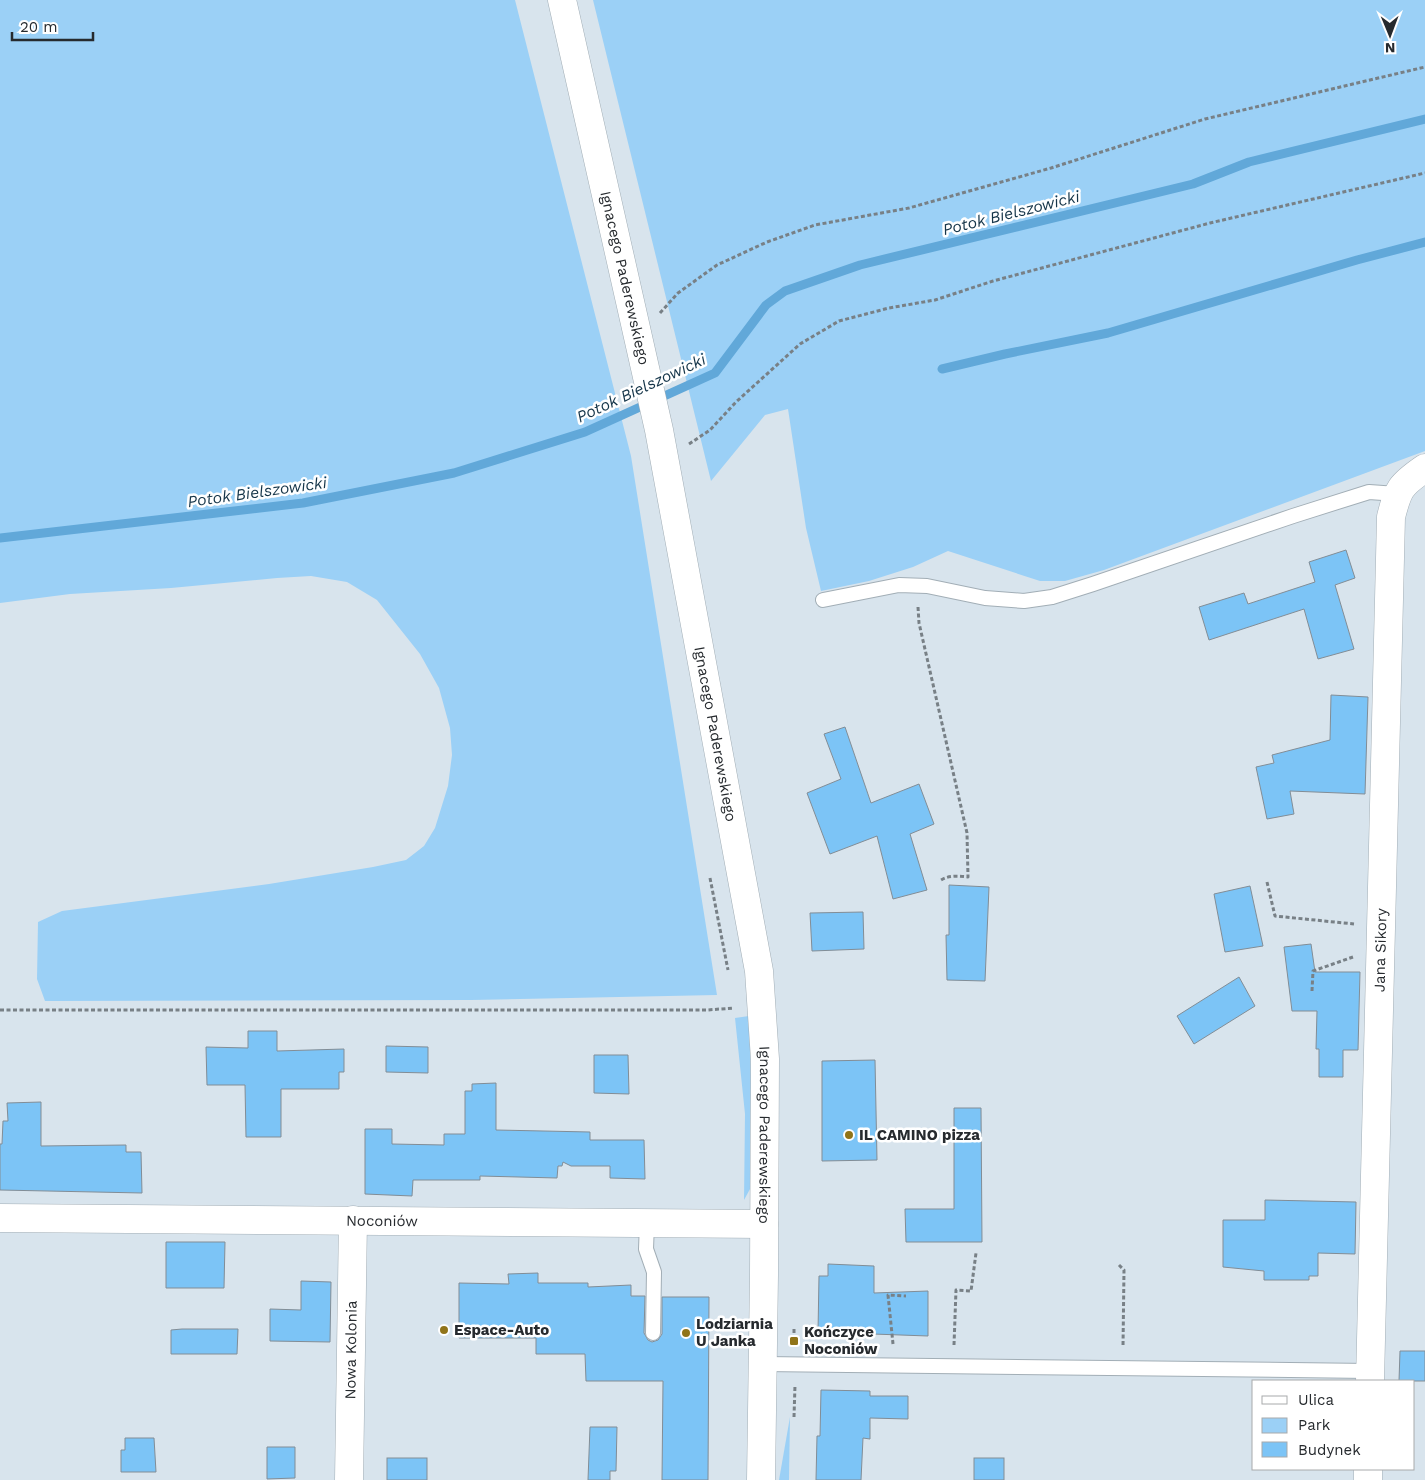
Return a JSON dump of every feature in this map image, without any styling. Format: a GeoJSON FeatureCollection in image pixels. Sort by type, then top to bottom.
{"type":"FeatureCollection","features":[{"type":"Feature","properties":{"kind":"street","name":"Ignacego Paderewskiego"},"geometry":{"type":"LineString","coordinates":[[562,0],[661,441],[759,970],[765,1059],[761,1480]]}},
{"type":"Feature","properties":{"kind":"street"},"geometry":{"type":"LineString","coordinates":[[1394,506],[1409,479],[1425,468]]}},
{"type":"Feature","properties":{"kind":"street","name":"Jana Sikory"},"geometry":{"type":"LineString","coordinates":[[1370,1376],[1394,506]]}},
{"type":"Feature","properties":{"kind":"street","name":"Noconiów"},"geometry":{"type":"LineString","coordinates":[[0,1218],[764,1224]]}},
{"type":"Feature","properties":{"kind":"street","name":"Nowa Kolonia"},"geometry":{"type":"LineString","coordinates":[[349,1480],[353,1220]]}},
{"type":"Feature","properties":{"kind":"lane"},"geometry":{"type":"LineString","coordinates":[[823,600],[899,586],[927,586],[984,598],[1024,600],[1052,597],[1369,492],[1394,506]]}},
{"type":"Feature","properties":{"kind":"lane"},"geometry":{"type":"LineString","coordinates":[[647,1223],[646,1249],[654,1272],[653,1333]]}},
{"type":"Feature","properties":{"kind":"lane"},"geometry":{"type":"LineString","coordinates":[[762,1364],[1123,1368],[1370,1376]]}},
{"type":"Feature","properties":{"kind":"path"},"geometry":{"type":"LineString","coordinates":[[635,326],[649,322],[661,313],[678,293],[717,265],[767,242],[815,225],[909,208],[1052,168],[1205,120],[1425,67]]}},
{"type":"Feature","properties":{"kind":"path"},"geometry":{"type":"LineString","coordinates":[[661,441],[673,452],[690,444],[710,430],[736,402],[800,344],[839,322],[889,308],[935,300],[993,281],[1200,225],[1425,173]]}},
{"type":"Feature","properties":{"kind":"path"},"geometry":{"type":"LineString","coordinates":[[927,586],[918,608],[919,623],[967,834],[968,877],[952,876],[941,880]]}},
{"type":"Feature","properties":{"kind":"path"},"geometry":{"type":"LineString","coordinates":[[710,878],[728,970]]}},
{"type":"Feature","properties":{"kind":"path"},"geometry":{"type":"LineString","coordinates":[[1267,882],[1275,916],[1362,925]]}},
{"type":"Feature","properties":{"kind":"path"},"geometry":{"type":"LineString","coordinates":[[1312,991],[1313,971],[1381,946]]}},
{"type":"Feature","properties":{"kind":"path"},"geometry":{"type":"LineString","coordinates":[[0,1010],[707,1010],[762,1005]]}},
{"type":"Feature","properties":{"kind":"path"},"geometry":{"type":"LineString","coordinates":[[954,1366],[956,1290],[971,1291],[976,1253]]}},
{"type":"Feature","properties":{"kind":"path"},"geometry":{"type":"LineString","coordinates":[[1119,1265],[1124,1270],[1123,1368]]}},
{"type":"Feature","properties":{"kind":"path"},"geometry":{"type":"LineString","coordinates":[[895,1365],[888,1295],[906,1296]]}},
{"type":"Feature","properties":{"kind":"green space"},"geometry":{"type":"Polygon","coordinates":[[[0,0],[515,0],[631,456],[717,995],[471,1000],[45,1001],[37,979],[38,922],[62,911],[269,884],[406,860],[424,846],[435,828],[448,786],[452,755],[450,728],[439,688],[420,654],[377,600],[347,582],[311,576],[277,578],[171,588],[70,594],[0,603],[0,0]]]}},
{"type":"Feature","properties":{"kind":"green space"},"geometry":{"type":"Polygon","coordinates":[[[593,0],[1425,0],[1425,451],[1104,570],[1065,581],[1040,581],[948,551],[913,567],[869,581],[821,591],[806,528],[788,409],[765,415],[711,481],[593,0]]]}},
{"type":"Feature","properties":{"kind":"green space"},"geometry":{"type":"Polygon","coordinates":[[[749,1016],[751,1084],[750,1189],[744,1200],[745,1114],[735,1018],[749,1016]]]}},
{"type":"Feature","properties":{"kind":"green space"},"geometry":{"type":"Polygon","coordinates":[[[790,1417],[789,1480],[779,1480],[790,1417]]]}},
{"type":"Feature","properties":{"kind":"building"},"geometry":{"type":"Polygon","coordinates":[[[1346,550],[1355,578],[1335,585],[1354,649],[1318,659],[1304,609],[1209,640],[1199,607],[1244,593],[1248,604],[1315,582],[1309,562],[1346,550]]]}},
{"type":"Feature","properties":{"kind":"building"},"geometry":{"type":"Polygon","coordinates":[[[1331,695],[1368,697],[1365,794],[1290,791],[1294,814],[1267,819],[1256,767],[1274,763],[1272,755],[1330,740],[1331,695]]]}},
{"type":"Feature","properties":{"kind":"building"},"geometry":{"type":"Polygon","coordinates":[[[845,727],[871,803],[919,784],[934,824],[910,834],[927,890],[893,899],[877,836],[830,854],[807,793],[841,779],[824,734],[845,727]]]}},
{"type":"Feature","properties":{"kind":"building"},"geometry":{"type":"Polygon","coordinates":[[[949,885],[989,887],[985,981],[947,980],[946,935],[949,935],[949,885]]]}},
{"type":"Feature","properties":{"kind":"building"},"geometry":{"type":"Polygon","coordinates":[[[1250,886],[1263,946],[1225,952],[1214,894],[1250,886]]]}},
{"type":"Feature","properties":{"kind":"building"},"geometry":{"type":"Polygon","coordinates":[[[863,912],[864,949],[812,951],[810,913],[863,912]]]}},
{"type":"Feature","properties":{"kind":"building"},"geometry":{"type":"Polygon","coordinates":[[[1311,944],[1315,972],[1360,972],[1358,1050],[1343,1050],[1343,1077],[1319,1077],[1319,1049],[1316,1049],[1317,1011],[1292,1011],[1284,947],[1311,944]]]}},
{"type":"Feature","properties":{"kind":"building"},"geometry":{"type":"Polygon","coordinates":[[[1239,977],[1255,1006],[1194,1044],[1177,1016],[1239,977]]]}},
{"type":"Feature","properties":{"kind":"building"},"geometry":{"type":"Polygon","coordinates":[[[248,1031],[277,1031],[277,1051],[344,1049],[344,1072],[339,1072],[339,1089],[281,1089],[281,1137],[246,1137],[245,1085],[207,1085],[206,1047],[248,1048],[248,1031]]]}},
{"type":"Feature","properties":{"kind":"building"},"geometry":{"type":"Polygon","coordinates":[[[386,1046],[428,1047],[428,1073],[386,1072],[386,1046]]]}},
{"type":"Feature","properties":{"kind":"building"},"geometry":{"type":"Polygon","coordinates":[[[594,1055],[628,1055],[629,1094],[594,1093],[594,1055]]]}},
{"type":"Feature","properties":{"kind":"building","name":"IL CAMINO pizza"},"geometry":{"type":"Polygon","coordinates":[[[875,1060],[877,1160],[822,1161],[822,1061],[875,1060]]]}},
{"type":"Feature","properties":{"kind":"building"},"geometry":{"type":"Polygon","coordinates":[[[496,1083],[496,1130],[590,1132],[590,1140],[644,1140],[645,1179],[610,1178],[610,1166],[571,1166],[563,1162],[562,1166],[558,1166],[557,1178],[480,1176],[480,1180],[413,1180],[412,1196],[365,1194],[365,1129],[392,1129],[392,1144],[444,1145],[444,1134],[465,1134],[465,1091],[472,1091],[472,1084],[496,1083]]]}},
{"type":"Feature","properties":{"kind":"building"},"geometry":{"type":"Polygon","coordinates":[[[41,1102],[41,1146],[126,1145],[126,1152],[141,1152],[142,1193],[0,1190],[0,1144],[2,1144],[3,1121],[8,1121],[7,1103],[41,1102]]]}},
{"type":"Feature","properties":{"kind":"building"},"geometry":{"type":"Polygon","coordinates":[[[954,1108],[981,1108],[982,1242],[906,1242],[905,1209],[954,1209],[954,1108]]]}},
{"type":"Feature","properties":{"kind":"building"},"geometry":{"type":"Polygon","coordinates":[[[1265,1200],[1356,1202],[1355,1254],[1318,1253],[1318,1276],[1309,1276],[1309,1280],[1264,1280],[1264,1271],[1223,1267],[1223,1220],[1265,1220],[1265,1200]]]}},
{"type":"Feature","properties":{"kind":"building"},"geometry":{"type":"Polygon","coordinates":[[[166,1242],[225,1242],[224,1288],[166,1288],[166,1242]]]}},
{"type":"Feature","properties":{"kind":"building"},"geometry":{"type":"Polygon","coordinates":[[[828,1264],[874,1266],[874,1293],[928,1291],[928,1336],[818,1332],[819,1276],[828,1276],[828,1264]]]}},
{"type":"Feature","properties":{"kind":"building"},"geometry":{"type":"Polygon","coordinates":[[[538,1273],[538,1283],[588,1283],[588,1287],[631,1285],[631,1296],[645,1296],[644,1333],[648,1340],[652,1342],[658,1340],[662,1334],[662,1297],[709,1297],[708,1480],[662,1480],[663,1381],[586,1381],[585,1354],[536,1354],[536,1338],[459,1338],[459,1283],[509,1284],[508,1274],[538,1273]]]}},
{"type":"Feature","properties":{"kind":"building"},"geometry":{"type":"Polygon","coordinates":[[[301,1281],[331,1282],[330,1342],[270,1341],[270,1309],[301,1310],[301,1281]]]}},
{"type":"Feature","properties":{"kind":"building"},"geometry":{"type":"Polygon","coordinates":[[[238,1329],[237,1354],[171,1354],[171,1330],[238,1329]]]}},
{"type":"Feature","properties":{"kind":"building"},"geometry":{"type":"Polygon","coordinates":[[[1400,1351],[1425,1351],[1425,1381],[1399,1380],[1400,1351]]]}},
{"type":"Feature","properties":{"kind":"building"},"geometry":{"type":"Polygon","coordinates":[[[821,1390],[870,1391],[870,1396],[908,1396],[908,1419],[870,1418],[870,1439],[863,1438],[861,1480],[816,1480],[817,1436],[820,1436],[821,1390]]]}},
{"type":"Feature","properties":{"kind":"building"},"geometry":{"type":"Polygon","coordinates":[[[590,1427],[617,1427],[616,1471],[610,1471],[610,1480],[588,1480],[590,1427]]]}},
{"type":"Feature","properties":{"kind":"building"},"geometry":{"type":"Polygon","coordinates":[[[125,1438],[154,1438],[156,1472],[121,1472],[121,1450],[125,1450],[125,1438]]]}},
{"type":"Feature","properties":{"kind":"building"},"geometry":{"type":"Polygon","coordinates":[[[267,1447],[295,1447],[295,1478],[267,1479],[267,1447]]]}},
{"type":"Feature","properties":{"kind":"building"},"geometry":{"type":"Polygon","coordinates":[[[387,1458],[427,1458],[427,1480],[387,1480],[387,1458]]]}},
{"type":"Feature","properties":{"kind":"building"},"geometry":{"type":"Polygon","coordinates":[[[974,1458],[1004,1458],[1004,1480],[974,1480],[974,1458]]]}},
{"type":"Feature","properties":{"kind":"waterway","name":"Potok Bielszowicki"},"geometry":{"type":"LineString","coordinates":[[0,538],[303,503],[454,473],[585,432],[715,373],[766,305],[785,291],[860,265],[1193,184],[1249,162],[1425,119]]}},
{"type":"Feature","properties":{"kind":"waterway"},"geometry":{"type":"LineString","coordinates":[[942,369],[1108,333],[1425,242]]}},
{"type":"Feature","properties":{"kind":"place","name":"IL CAMINO pizza"},"geometry":{"type":"Point","coordinates":[849,1135]}},
{"type":"Feature","properties":{"kind":"place","name":"Espace-Auto"},"geometry":{"type":"Point","coordinates":[444,1330]}},
{"type":"Feature","properties":{"kind":"place","name":"Lodziarnia U Janka"},"geometry":{"type":"Point","coordinates":[686,1333]}},
{"type":"Feature","properties":{"kind":"place","name":"Kończyce Noconiów"},"geometry":{"type":"Point","coordinates":[794,1341]}}]}
